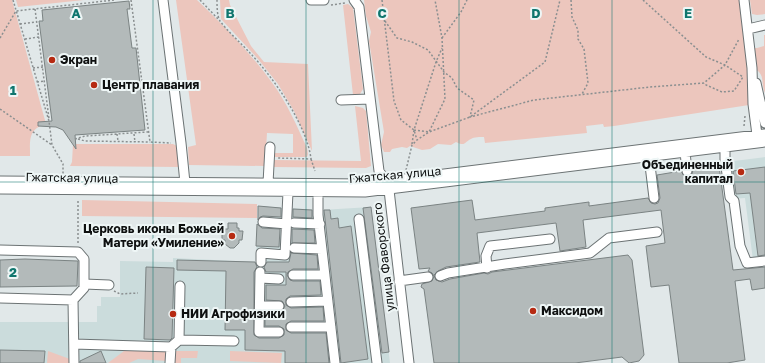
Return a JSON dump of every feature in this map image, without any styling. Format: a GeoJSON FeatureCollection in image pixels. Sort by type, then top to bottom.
{"type":"FeatureCollection","features":[{"type":"Feature","properties":{"kind":"street"},"geometry":{"type":"LineString","coordinates":[[164,0],[185,183]]}},
{"type":"Feature","properties":{"kind":"street"},"geometry":{"type":"LineString","coordinates":[[311,0],[327,2]]}},
{"type":"Feature","properties":{"kind":"street"},"geometry":{"type":"LineString","coordinates":[[744,0],[752,68],[753,104],[762,118],[761,134]]}},
{"type":"Feature","properties":{"kind":"street","name":"улица Фаворского"},"geometry":{"type":"LineString","coordinates":[[354,3],[370,99],[379,171],[387,186],[409,363]]}},
{"type":"Feature","properties":{"kind":"street"},"geometry":{"type":"LineString","coordinates":[[748,28],[765,25]]}},
{"type":"Feature","properties":{"kind":"street"},"geometry":{"type":"LineString","coordinates":[[341,100],[370,99]]}},
{"type":"Feature","properties":{"kind":"street","name":"Гжатская улица"},"geometry":{"type":"LineString","coordinates":[[0,189],[365,192],[387,186],[761,134]]}},
{"type":"Feature","properties":{"kind":"street","name":"Гжатская улица"},"geometry":{"type":"LineString","coordinates":[[0,181],[364,184],[387,186],[649,157],[765,142]]}},
{"type":"Feature","properties":{"kind":"street"},"geometry":{"type":"LineString","coordinates":[[268,183],[270,147]]}},
{"type":"Feature","properties":{"kind":"street"},"geometry":{"type":"LineString","coordinates":[[725,147],[730,197],[734,201],[740,246],[747,263],[765,261]]}},
{"type":"Feature","properties":{"kind":"street"},"geometry":{"type":"LineString","coordinates":[[685,152],[688,170]]}},
{"type":"Feature","properties":{"kind":"street"},"geometry":{"type":"LineString","coordinates":[[649,157],[654,198]]}},
{"type":"Feature","properties":{"kind":"street"},"geometry":{"type":"LineString","coordinates":[[261,262],[261,253],[285,255],[290,223],[288,192]]}},
{"type":"Feature","properties":{"kind":"street"},"geometry":{"type":"LineString","coordinates":[[318,192],[322,249],[335,363]]}},
{"type":"Feature","properties":{"kind":"street"},"geometry":{"type":"LineString","coordinates":[[358,219],[377,363]]}},
{"type":"Feature","properties":{"kind":"street"},"geometry":{"type":"LineString","coordinates":[[263,222],[320,224]]}},
{"type":"Feature","properties":{"kind":"street"},"geometry":{"type":"LineString","coordinates":[[440,276],[448,273],[505,264],[590,254],[609,238],[657,232]]}},
{"type":"Feature","properties":{"kind":"street"},"geometry":{"type":"LineString","coordinates":[[487,268],[486,256],[490,246],[550,239]]}},
{"type":"Feature","properties":{"kind":"street"},"geometry":{"type":"LineString","coordinates":[[294,248],[322,249]]}},
{"type":"Feature","properties":{"kind":"street"},"geometry":{"type":"LineString","coordinates":[[0,250],[78,252],[84,259],[84,288],[73,300],[74,363]]}},
{"type":"Feature","properties":{"kind":"street"},"geometry":{"type":"LineString","coordinates":[[279,279],[260,275],[259,332],[279,332]]}},
{"type":"Feature","properties":{"kind":"street"},"geometry":{"type":"LineString","coordinates":[[293,275],[325,275]]}},
{"type":"Feature","properties":{"kind":"street"},"geometry":{"type":"LineString","coordinates":[[399,281],[428,277]]}},
{"type":"Feature","properties":{"kind":"street"},"geometry":{"type":"LineString","coordinates":[[84,284],[109,285]]}},
{"type":"Feature","properties":{"kind":"street"},"geometry":{"type":"LineString","coordinates":[[179,340],[180,286]]}},
{"type":"Feature","properties":{"kind":"street"},"geometry":{"type":"LineString","coordinates":[[0,298],[73,300]]}},
{"type":"Feature","properties":{"kind":"street"},"geometry":{"type":"LineString","coordinates":[[291,302],[328,301]]}},
{"type":"Feature","properties":{"kind":"street"},"geometry":{"type":"LineString","coordinates":[[260,306],[279,306]]}},
{"type":"Feature","properties":{"kind":"street"},"geometry":{"type":"LineString","coordinates":[[291,327],[331,327]]}},
{"type":"Feature","properties":{"kind":"street"},"geometry":{"type":"LineString","coordinates":[[74,344],[171,347],[179,340],[234,341]]}},
{"type":"Feature","properties":{"kind":"street"},"geometry":{"type":"LineString","coordinates":[[170,363],[171,347]]}},
{"type":"Feature","properties":{"kind":"path"},"geometry":{"type":"LineString","coordinates":[[13,0],[49,121]]}},
{"type":"Feature","properties":{"kind":"path"},"geometry":{"type":"LineString","coordinates":[[16,11],[114,0]]}},
{"type":"Feature","properties":{"kind":"path"},"geometry":{"type":"LineString","coordinates":[[131,0],[150,142]]}},
{"type":"Feature","properties":{"kind":"path"},"geometry":{"type":"LineString","coordinates":[[200,0],[253,55],[277,85],[300,127],[310,151],[315,171]]}},
{"type":"Feature","properties":{"kind":"path"},"geometry":{"type":"LineString","coordinates":[[217,0],[219,20]]}},
{"type":"Feature","properties":{"kind":"path"},"geometry":{"type":"LineString","coordinates":[[382,0],[394,101],[401,120],[414,130],[429,132]]}},
{"type":"Feature","properties":{"kind":"path"},"geometry":{"type":"LineString","coordinates":[[429,132],[445,99],[442,38],[436,0]]}},
{"type":"Feature","properties":{"kind":"path"},"geometry":{"type":"LineString","coordinates":[[442,38],[461,12],[467,0]]}},
{"type":"Feature","properties":{"kind":"path"},"geometry":{"type":"LineString","coordinates":[[470,117],[545,62],[560,0]]}},
{"type":"Feature","properties":{"kind":"path"},"geometry":{"type":"LineString","coordinates":[[571,0],[572,17],[578,30],[578,39],[584,49],[588,83],[582,94]]}},
{"type":"Feature","properties":{"kind":"path"},"geometry":{"type":"LineString","coordinates":[[412,145],[429,132],[470,117],[534,100],[650,87],[704,84],[722,92],[734,90],[743,77],[725,65],[706,57],[643,0]]}},
{"type":"Feature","properties":{"kind":"path"},"geometry":{"type":"LineString","coordinates":[[327,2],[354,3]]}},
{"type":"Feature","properties":{"kind":"path"},"geometry":{"type":"LineString","coordinates":[[35,9],[52,144],[63,164],[63,176]]}},
{"type":"Feature","properties":{"kind":"path"},"geometry":{"type":"LineString","coordinates":[[0,38],[16,11]]}},
{"type":"Feature","properties":{"kind":"path"},"geometry":{"type":"LineString","coordinates":[[385,21],[397,38],[412,42],[428,50],[444,72],[452,78],[457,88],[474,100],[470,117]]}},
{"type":"Feature","properties":{"kind":"path"},"geometry":{"type":"LineString","coordinates":[[20,24],[37,22]]}},
{"type":"Feature","properties":{"kind":"path"},"geometry":{"type":"LineString","coordinates":[[24,39],[39,37]]}},
{"type":"Feature","properties":{"kind":"path"},"geometry":{"type":"LineString","coordinates":[[704,84],[725,65],[740,38]]}},
{"type":"Feature","properties":{"kind":"path"},"geometry":{"type":"LineString","coordinates":[[405,168],[412,145],[414,130],[442,47]]}},
{"type":"Feature","properties":{"kind":"path"},"geometry":{"type":"LineString","coordinates":[[33,68],[43,67]]}},
{"type":"Feature","properties":{"kind":"path"},"geometry":{"type":"LineString","coordinates":[[37,82],[45,81]]}},
{"type":"Feature","properties":{"kind":"path"},"geometry":{"type":"LineString","coordinates":[[0,109],[52,144]]}},
{"type":"Feature","properties":{"kind":"path"},"geometry":{"type":"LineString","coordinates":[[414,130],[417,140]]}},
{"type":"Feature","properties":{"kind":"path"},"geometry":{"type":"LineString","coordinates":[[148,132],[85,136],[76,139],[85,141],[181,143]]}},
{"type":"Feature","properties":{"kind":"path"},"geometry":{"type":"LineString","coordinates":[[134,133],[135,142]]}},
{"type":"Feature","properties":{"kind":"path"},"geometry":{"type":"LineString","coordinates":[[118,134],[118,141]]}},
{"type":"Feature","properties":{"kind":"path"},"geometry":{"type":"LineString","coordinates":[[270,158],[311,159]]}},
{"type":"Feature","properties":{"kind":"path"},"geometry":{"type":"LineString","coordinates":[[78,197],[78,252]]}},
{"type":"Feature","properties":{"kind":"path"},"geometry":{"type":"LineString","coordinates":[[109,285],[114,292],[120,294],[138,293]]}},
{"type":"Feature","properties":{"kind":"shaded area"},"geometry":{"type":"Polygon","coordinates":[[[0,0],[12,0],[46,124],[36,129],[31,136],[30,156],[0,156],[0,0]]]}},
{"type":"Feature","properties":{"kind":"shaded area"},"geometry":{"type":"Polygon","coordinates":[[[16,0],[84,0],[18,7],[16,0]]]}},
{"type":"Feature","properties":{"kind":"shaded area"},"geometry":{"type":"Polygon","coordinates":[[[176,0],[197,0],[256,61],[278,91],[296,123],[307,148],[307,157],[274,157],[274,153],[293,153],[293,134],[267,133],[265,166],[189,165],[188,147],[196,145],[176,0]]]}},
{"type":"Feature","properties":{"kind":"shaded area"},"geometry":{"type":"Polygon","coordinates":[[[220,0],[229,0],[230,5],[251,46],[264,62],[308,64],[312,151],[294,111],[278,84],[258,59],[221,19],[220,0]]]}},
{"type":"Feature","properties":{"kind":"shaded area"},"geometry":{"type":"Polygon","coordinates":[[[364,0],[740,0],[748,48],[764,46],[765,35],[765,93],[761,74],[756,70],[750,75],[747,75],[749,105],[614,126],[604,127],[603,124],[586,126],[587,133],[485,143],[484,137],[477,137],[472,138],[465,144],[456,142],[451,145],[438,144],[430,149],[422,150],[410,146],[407,148],[402,147],[392,149],[390,152],[384,152],[381,145],[384,132],[369,41],[371,32],[366,16],[364,0]]]}},
{"type":"Feature","properties":{"kind":"shaded area"},"geometry":{"type":"Polygon","coordinates":[[[750,0],[765,0],[765,14],[752,14],[750,0]]]}},
{"type":"Feature","properties":{"kind":"shaded area"},"geometry":{"type":"Polygon","coordinates":[[[348,4],[353,8],[363,89],[360,94],[353,95],[343,5],[348,4]]]}},
{"type":"Feature","properties":{"kind":"shaded area"},"geometry":{"type":"Polygon","coordinates":[[[355,106],[363,108],[366,111],[371,166],[366,168],[273,167],[274,160],[361,161],[355,106]]]}},
{"type":"Feature","properties":{"kind":"shaded area"},"geometry":{"type":"Polygon","coordinates":[[[73,144],[173,144],[177,146],[181,167],[70,166],[72,162],[73,144]]]}},
{"type":"Feature","properties":{"kind":"shaded area"},"geometry":{"type":"Polygon","coordinates":[[[765,157],[765,258],[753,260],[745,198],[731,199],[726,162],[765,157]]]}},
{"type":"Feature","properties":{"kind":"shaded area"},"geometry":{"type":"Polygon","coordinates":[[[82,200],[257,204],[257,218],[82,216],[82,200]]]}},
{"type":"Feature","properties":{"kind":"shaded area"},"geometry":{"type":"Polygon","coordinates":[[[258,206],[321,210],[371,207],[390,363],[0,363],[0,322],[97,322],[97,306],[101,306],[101,297],[120,297],[120,261],[173,262],[173,258],[256,262],[258,206]]]}},
{"type":"Feature","properties":{"kind":"shaded area"},"geometry":{"type":"Polygon","coordinates":[[[128,348],[168,349],[167,361],[138,359],[129,363],[108,363],[128,348]]]}},
{"type":"Feature","properties":{"kind":"shaded area"},"geometry":{"type":"Polygon","coordinates":[[[48,351],[78,362],[79,363],[47,363],[48,351]]]}},
{"type":"Feature","properties":{"kind":"shaded area"},"geometry":{"type":"Polygon","coordinates":[[[175,351],[198,351],[197,358],[181,358],[181,363],[174,363],[175,351]]]}},
{"type":"Feature","properties":{"kind":"shaded area"},"geometry":{"type":"Polygon","coordinates":[[[230,351],[282,353],[281,363],[230,361],[230,351]]]}},
{"type":"Feature","properties":{"kind":"building","name":"Центр плавания"},"geometry":{"type":"Polygon","coordinates":[[[129,1],[130,9],[127,9],[132,48],[136,48],[145,130],[75,135],[76,149],[63,130],[56,127],[38,126],[38,122],[52,121],[39,21],[43,21],[42,10],[129,1]]]}},
{"type":"Feature","properties":{"kind":"building"},"geometry":{"type":"Polygon","coordinates":[[[719,166],[733,270],[765,267],[765,288],[752,290],[750,279],[735,281],[745,360],[727,363],[679,363],[669,285],[651,287],[646,246],[665,243],[661,210],[583,220],[586,247],[560,251],[556,223],[477,233],[480,262],[446,267],[434,275],[436,280],[442,282],[450,279],[484,273],[488,274],[492,272],[628,255],[632,260],[644,355],[639,361],[629,363],[622,357],[575,363],[434,363],[424,289],[421,287],[422,284],[432,281],[434,276],[428,271],[430,268],[419,269],[411,208],[472,200],[475,220],[545,211],[545,208],[589,202],[589,206],[648,198],[651,203],[655,204],[658,203],[660,198],[657,175],[681,171],[684,176],[688,177],[692,174],[693,170],[719,166]]]}},
{"type":"Feature","properties":{"kind":"building"},"geometry":{"type":"Polygon","coordinates":[[[765,167],[765,255],[758,256],[750,193],[736,194],[733,171],[765,167]]]}},
{"type":"Feature","properties":{"kind":"building"},"geometry":{"type":"Polygon","coordinates":[[[258,206],[281,208],[281,217],[263,216],[258,220],[258,206]]]}},
{"type":"Feature","properties":{"kind":"building"},"geometry":{"type":"Polygon","coordinates":[[[371,207],[389,352],[382,353],[363,208],[371,207]]]}},
{"type":"Feature","properties":{"kind":"building"},"geometry":{"type":"Polygon","coordinates":[[[293,209],[312,210],[312,218],[293,217],[293,209]]]}},
{"type":"Feature","properties":{"kind":"building"},"geometry":{"type":"Polygon","coordinates":[[[324,210],[330,210],[331,219],[338,218],[339,228],[351,226],[368,359],[341,363],[324,210]]]}},
{"type":"Feature","properties":{"kind":"building","name":"Церковь иконы Божьей Матери «Умиление»"},"geometry":{"type":"Polygon","coordinates":[[[228,223],[237,223],[237,228],[239,228],[239,231],[243,231],[242,240],[239,240],[239,243],[234,248],[230,248],[225,244],[225,240],[222,240],[222,232],[225,232],[225,229],[228,229],[228,223]]]}},
{"type":"Feature","properties":{"kind":"building"},"geometry":{"type":"Polygon","coordinates":[[[257,224],[262,228],[280,229],[279,247],[256,246],[257,224]]]}},
{"type":"Feature","properties":{"kind":"building"},"geometry":{"type":"Polygon","coordinates":[[[292,229],[314,230],[315,243],[292,243],[292,229]]]}},
{"type":"Feature","properties":{"kind":"building"},"geometry":{"type":"Polygon","coordinates":[[[291,253],[317,255],[318,269],[293,269],[288,272],[287,275],[290,280],[293,281],[320,281],[321,295],[290,296],[286,299],[286,305],[291,308],[323,307],[324,321],[291,321],[286,324],[286,330],[291,333],[326,333],[329,363],[285,363],[285,351],[245,350],[245,330],[225,330],[226,271],[177,270],[177,260],[255,262],[257,267],[254,272],[254,335],[259,338],[279,338],[284,335],[284,329],[279,326],[265,326],[265,312],[282,311],[285,306],[282,301],[266,300],[266,285],[286,285],[286,272],[266,272],[264,267],[267,262],[289,262],[291,253]]]}},
{"type":"Feature","properties":{"kind":"building"},"geometry":{"type":"Polygon","coordinates":[[[25,259],[78,261],[77,286],[0,287],[0,260],[25,259]]]}},
{"type":"Feature","properties":{"kind":"building"},"geometry":{"type":"Polygon","coordinates":[[[146,267],[174,268],[172,338],[170,340],[144,339],[146,267]]]}},
{"type":"Feature","properties":{"kind":"building"},"geometry":{"type":"Polygon","coordinates":[[[0,350],[45,351],[44,363],[0,363],[0,350]]]}},
{"type":"Feature","properties":{"kind":"building"},"geometry":{"type":"Polygon","coordinates":[[[101,351],[106,363],[80,363],[80,361],[101,351]]]}},
{"type":"Feature","properties":{"kind":"place","name":"Экран"},"geometry":{"type":"Point","coordinates":[52,60]}},
{"type":"Feature","properties":{"kind":"place","name":"Центр плавания"},"geometry":{"type":"Point","coordinates":[94,85]}},
{"type":"Feature","properties":{"kind":"place","name":"Объединенный капитал"},"geometry":{"type":"Point","coordinates":[741,172]}},
{"type":"Feature","properties":{"kind":"place","name":"Церковь иконы Божьей Матери «Умиление»"},"geometry":{"type":"Point","coordinates":[232,236]}},
{"type":"Feature","properties":{"kind":"place","name":"Максидом"},"geometry":{"type":"Point","coordinates":[533,311]}},
{"type":"Feature","properties":{"kind":"place","name":"НИИ Агрофизики"},"geometry":{"type":"Point","coordinates":[173,314]}}]}
